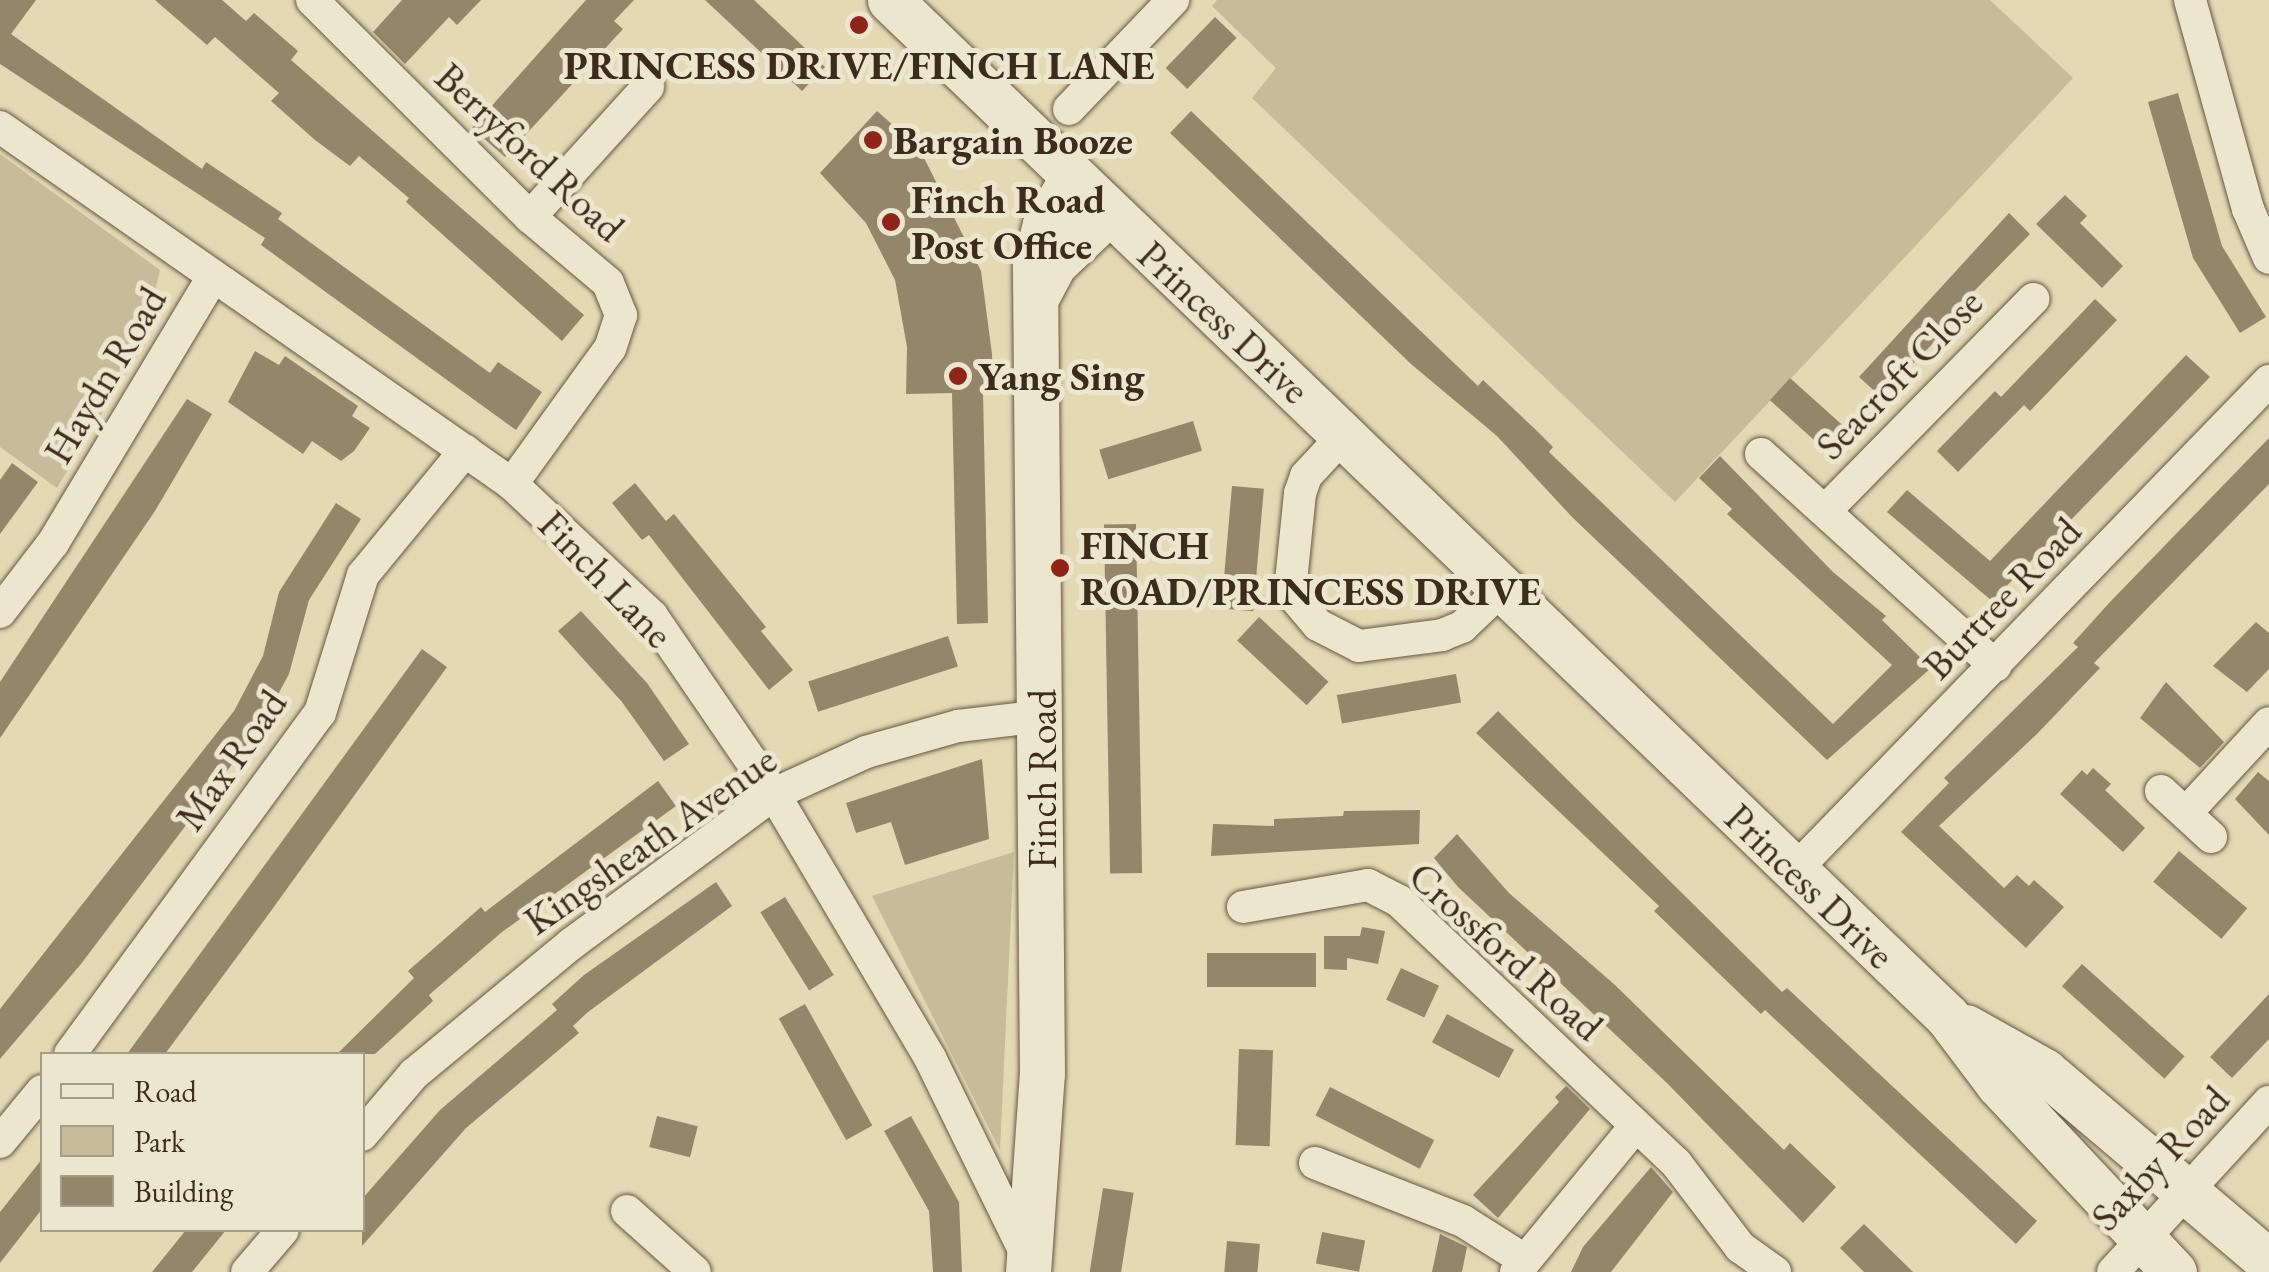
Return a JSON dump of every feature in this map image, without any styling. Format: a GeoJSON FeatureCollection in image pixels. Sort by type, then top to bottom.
{"type":"FeatureCollection","features":[{"type":"Feature","properties":{"kind":"street","name":"Berryford Road"},"geometry":{"type":"LineString","coordinates":[[312,0],[530,216],[608,282],[621,316],[610,348],[512,484]]}},
{"type":"Feature","properties":{"kind":"street","name":"Princess Drive"},"geometry":{"type":"LineString","coordinates":[[890,0],[1947,1016],[2126,1257],[2174,1272]]}},
{"type":"Feature","properties":{"kind":"street"},"geometry":{"type":"LineString","coordinates":[[1069,109],[1173,0]]}},
{"type":"Feature","properties":{"kind":"street"},"geometry":{"type":"LineString","coordinates":[[2190,0],[2248,208],[2269,258]]}},
{"type":"Feature","properties":{"kind":"street"},"geometry":{"type":"LineString","coordinates":[[530,216],[648,87]]}},
{"type":"Feature","properties":{"kind":"street","name":"Finch Lane"},"geometry":{"type":"LineString","coordinates":[[0,127],[512,484],[652,616],[774,794],[930,1058],[1029,1267]]}},
{"type":"Feature","properties":{"kind":"street","name":"Finch Road"},"geometry":{"type":"LineString","coordinates":[[1029,1267],[1042,1074],[1043,716],[1037,244],[1073,177]]}},
{"type":"Feature","properties":{"kind":"street"},"geometry":{"type":"LineString","coordinates":[[1038,296],[1054,264],[1108,213]]}},
{"type":"Feature","properties":{"kind":"street","name":"Haydn Road"},"geometry":{"type":"LineString","coordinates":[[0,612],[53,543],[212,278]]}},
{"type":"Feature","properties":{"kind":"street","name":"Seacroft Close"},"geometry":{"type":"LineString","coordinates":[[1826,510],[2033,298]]}},
{"type":"Feature","properties":{"kind":"street","name":"Burtree Road"},"geometry":{"type":"LineString","coordinates":[[1793,872],[2269,381]]}},
{"type":"Feature","properties":{"kind":"street","name":"Princess Drive"},"geometry":{"type":"LineString","coordinates":[[1343,436],[1306,476],[1300,493],[1290,592],[1318,625],[1359,646],[1442,635],[1462,628],[1503,588]]}},
{"type":"Feature","properties":{"kind":"street","name":"Max Road"},"geometry":{"type":"LineString","coordinates":[[71,1052],[320,714],[363,575],[465,452]]}},
{"type":"Feature","properties":{"kind":"street"},"geometry":{"type":"LineString","coordinates":[[1760,454],[1996,666]]}},
{"type":"Feature","properties":{"kind":"street","name":"Kingsheath Avenue"},"geometry":{"type":"LineString","coordinates":[[365,1131],[414,1074],[571,944],[774,794],[866,752],[958,726],[1043,716]]}},
{"type":"Feature","properties":{"kind":"street"},"geometry":{"type":"LineString","coordinates":[[2186,813],[2269,723]]}},
{"type":"Feature","properties":{"kind":"street"},"geometry":{"type":"LineString","coordinates":[[2161,791],[2211,837]]}},
{"type":"Feature","properties":{"kind":"street","name":"Crossford Road"},"geometry":{"type":"LineString","coordinates":[[1243,907],[1368,884],[1398,900],[1633,1129],[1676,1164],[1740,1247],[1775,1272]]}},
{"type":"Feature","properties":{"kind":"street","name":"Princess Drive"},"geometry":{"type":"LineString","coordinates":[[1947,1016],[2044,1071],[2189,1190],[2269,1262]]}},
{"type":"Feature","properties":{"kind":"street"},"geometry":{"type":"LineString","coordinates":[[0,1142],[40,1092]]}},
{"type":"Feature","properties":{"kind":"street","name":"Saxby Road"},"geometry":{"type":"LineString","coordinates":[[2126,1257],[2269,1102]]}},
{"type":"Feature","properties":{"kind":"street"},"geometry":{"type":"LineString","coordinates":[[1315,1163],[1463,1220],[1520,1266],[1633,1129]]}},
{"type":"Feature","properties":{"kind":"street"},"geometry":{"type":"LineString","coordinates":[[627,1210],[695,1272]]}},
{"type":"Feature","properties":{"kind":"street"},"geometry":{"type":"LineString","coordinates":[[261,1267],[282,1232]]}},
{"type":"Feature","properties":{"kind":"green space"},"geometry":{"type":"Polygon","coordinates":[[[1217,0],[1990,0],[2073,78],[1675,502],[1252,98],[1276,68],[1212,6],[1217,0]]]}},
{"type":"Feature","properties":{"kind":"green space"},"geometry":{"type":"Polygon","coordinates":[[[0,154],[160,270],[141,349],[57,488],[0,447],[0,154]]]}},
{"type":"Feature","properties":{"kind":"green space"},"geometry":{"type":"Polygon","coordinates":[[[1014,852],[1000,1150],[872,896],[1014,852]]]}},
{"type":"Feature","properties":{"kind":"building"},"geometry":{"type":"Polygon","coordinates":[[[0,0],[36,0],[11,34],[202,169],[206,162],[282,213],[278,219],[490,373],[498,362],[542,392],[516,430],[261,245],[265,238],[0,64],[0,0]]]}},
{"type":"Feature","properties":{"kind":"building"},"geometry":{"type":"Polygon","coordinates":[[[155,0],[222,0],[246,21],[254,13],[298,51],[291,60],[584,315],[562,341],[359,156],[350,166],[315,140],[271,101],[279,93],[215,37],[207,45],[155,0]]]}},
{"type":"Feature","properties":{"kind":"building"},"geometry":{"type":"Polygon","coordinates":[[[402,0],[481,0],[457,25],[449,17],[405,64],[373,32],[402,0]]]}},
{"type":"Feature","properties":{"kind":"building"},"geometry":{"type":"Polygon","coordinates":[[[586,0],[634,0],[614,21],[623,29],[505,157],[472,128],[586,0]]]}},
{"type":"Feature","properties":{"kind":"building"},"geometry":{"type":"Polygon","coordinates":[[[705,0],[754,0],[825,67],[802,91],[705,0]]]}},
{"type":"Feature","properties":{"kind":"building"},"geometry":{"type":"Polygon","coordinates":[[[1215,17],[1237,38],[1187,89],[1166,68],[1215,17]]]}},
{"type":"Feature","properties":{"kind":"building"},"geometry":{"type":"Polygon","coordinates":[[[2178,93],[2222,246],[2266,317],[2240,333],[2193,258],[2148,102],[2178,93]]]}},
{"type":"Feature","properties":{"kind":"building"},"geometry":{"type":"Polygon","coordinates":[[[877,111],[919,148],[981,271],[993,393],[983,393],[988,623],[957,624],[952,393],[906,394],[907,347],[895,280],[866,223],[820,173],[877,111]]]}},
{"type":"Feature","properties":{"kind":"building"},"geometry":{"type":"Polygon","coordinates":[[[1191,111],[1478,386],[1483,380],[1536,430],[1553,447],[1549,452],[1833,724],[1892,665],[1727,514],[1732,509],[1699,478],[1720,456],[1833,572],[1886,616],[1882,620],[1931,668],[1827,760],[1572,517],[1497,436],[1411,364],[1170,133],[1191,111]]]}},
{"type":"Feature","properties":{"kind":"building"},"geometry":{"type":"Polygon","coordinates":[[[2065,195],[2087,216],[2080,223],[2123,266],[2102,288],[2036,224],[2065,195]]]}},
{"type":"Feature","properties":{"kind":"building"},"geometry":{"type":"Polygon","coordinates":[[[2009,213],[2030,234],[1934,332],[1939,337],[1881,397],[1859,377],[2009,213]]]}},
{"type":"Feature","properties":{"kind":"building"},"geometry":{"type":"Polygon","coordinates":[[[2095,299],[2117,320],[2030,411],[2024,405],[1958,472],[1937,451],[1995,391],[2001,397],[2095,299]]]}},
{"type":"Feature","properties":{"kind":"building"},"geometry":{"type":"Polygon","coordinates":[[[255,351],[279,365],[285,356],[358,406],[352,416],[370,428],[354,451],[341,461],[312,441],[303,454],[228,402],[255,351]]]}},
{"type":"Feature","properties":{"kind":"building"},"geometry":{"type":"Polygon","coordinates":[[[2186,355],[2210,377],[1992,601],[1887,512],[1907,490],[1990,561],[2186,355]]]}},
{"type":"Feature","properties":{"kind":"building"},"geometry":{"type":"Polygon","coordinates":[[[1790,378],[1844,427],[1824,449],[1770,400],[1790,378]]]}},
{"type":"Feature","properties":{"kind":"building"},"geometry":{"type":"Polygon","coordinates":[[[187,399],[212,414],[155,511],[0,738],[0,682],[187,399]]]}},
{"type":"Feature","properties":{"kind":"building"},"geometry":{"type":"Polygon","coordinates":[[[1193,421],[1202,451],[1108,479],[1099,450],[1193,421]]]}},
{"type":"Feature","properties":{"kind":"building"},"geometry":{"type":"Polygon","coordinates":[[[2269,438],[2269,484],[2094,663],[2100,668],[2037,734],[1939,826],[2004,888],[2017,875],[2029,886],[2034,880],[2064,907],[2026,948],[1901,832],[1949,783],[1944,778],[2078,647],[2073,643],[2110,602],[2269,438]]]}},
{"type":"Feature","properties":{"kind":"building"},"geometry":{"type":"Polygon","coordinates":[[[12,463],[38,482],[0,534],[0,480],[12,463]]]}},
{"type":"Feature","properties":{"kind":"building"},"geometry":{"type":"Polygon","coordinates":[[[635,483],[666,521],[674,514],[766,627],[761,631],[793,670],[769,690],[649,535],[642,540],[612,503],[635,483]]]}},
{"type":"Feature","properties":{"kind":"building"},"geometry":{"type":"Polygon","coordinates":[[[1232,486],[1264,489],[1253,611],[1221,609],[1232,486]]]}},
{"type":"Feature","properties":{"kind":"building"},"geometry":{"type":"Polygon","coordinates":[[[336,503],[361,519],[309,600],[289,674],[261,726],[81,964],[0,1059],[0,1009],[234,711],[263,656],[279,592],[336,503]]]}},
{"type":"Feature","properties":{"kind":"building"},"geometry":{"type":"Polygon","coordinates":[[[1136,524],[1142,873],[1110,874],[1104,525],[1136,524]]]}},
{"type":"Feature","properties":{"kind":"building"},"geometry":{"type":"Polygon","coordinates":[[[581,611],[647,683],[689,744],[664,761],[622,702],[558,631],[581,611]]]}},
{"type":"Feature","properties":{"kind":"building"},"geometry":{"type":"Polygon","coordinates":[[[1259,617],[1328,682],[1307,705],[1237,640],[1259,617]]]}},
{"type":"Feature","properties":{"kind":"building"},"geometry":{"type":"Polygon","coordinates":[[[2256,622],[2269,633],[2269,669],[2247,692],[2213,666],[2256,622]]]}},
{"type":"Feature","properties":{"kind":"building"},"geometry":{"type":"Polygon","coordinates":[[[948,636],[958,666],[818,712],[808,681],[948,636]]]}},
{"type":"Feature","properties":{"kind":"building"},"geometry":{"type":"Polygon","coordinates":[[[422,649],[447,667],[166,1052],[128,1052],[422,649]]]}},
{"type":"Feature","properties":{"kind":"building"},"geometry":{"type":"Polygon","coordinates":[[[1456,674],[1461,703],[1342,724],[1337,695],[1456,674]]]}},
{"type":"Feature","properties":{"kind":"building"},"geometry":{"type":"Polygon","coordinates":[[[2166,682],[2224,742],[2200,768],[2140,718],[2166,682]]]}},
{"type":"Feature","properties":{"kind":"building"},"geometry":{"type":"Polygon","coordinates":[[[1498,711],[1782,992],[1787,988],[2037,1221],[2016,1244],[1765,1010],[1761,1014],[1654,911],[1659,906],[1476,733],[1498,711]]]}},
{"type":"Feature","properties":{"kind":"building"},"geometry":{"type":"Polygon","coordinates":[[[982,759],[989,839],[905,865],[891,822],[856,833],[846,803],[982,759]]]}},
{"type":"Feature","properties":{"kind":"building"},"geometry":{"type":"Polygon","coordinates":[[[2093,768],[2111,784],[2105,790],[2145,828],[2123,852],[2060,794],[2082,770],[2087,775],[2093,768]]]}},
{"type":"Feature","properties":{"kind":"building"},"geometry":{"type":"Polygon","coordinates":[[[2258,772],[2269,781],[2269,835],[2235,799],[2258,772]]]}},
{"type":"Feature","properties":{"kind":"building"},"geometry":{"type":"Polygon","coordinates":[[[658,781],[676,806],[502,932],[429,995],[433,1001],[375,1054],[339,1052],[414,978],[408,971],[481,907],[485,912],[658,781]]]}},
{"type":"Feature","properties":{"kind":"building"},"geometry":{"type":"Polygon","coordinates":[[[1420,810],[1419,844],[1211,856],[1213,824],[1274,826],[1274,819],[1343,816],[1344,811],[1420,810]]]}},
{"type":"Feature","properties":{"kind":"building"},"geometry":{"type":"Polygon","coordinates":[[[1457,834],[1509,893],[1615,985],[1784,1150],[1790,1143],[1836,1187],[1803,1223],[1667,1083],[1458,887],[1434,858],[1457,834]]]}},
{"type":"Feature","properties":{"kind":"building"},"geometry":{"type":"Polygon","coordinates":[[[2179,851],[2247,908],[2221,939],[2153,882],[2179,851]]]}},
{"type":"Feature","properties":{"kind":"building"},"geometry":{"type":"Polygon","coordinates":[[[716,882],[732,906],[588,1012],[573,1026],[579,1033],[466,1128],[362,1246],[365,1196],[440,1110],[557,1010],[552,1004],[584,975],[716,882]]]}},
{"type":"Feature","properties":{"kind":"building"},"geometry":{"type":"Polygon","coordinates":[[[785,897],[834,975],[809,990],[760,912],[785,897]]]}},
{"type":"Feature","properties":{"kind":"building"},"geometry":{"type":"Polygon","coordinates":[[[1362,927],[1385,931],[1378,964],[1347,958],[1347,970],[1324,969],[1324,936],[1360,936],[1362,927]]]}},
{"type":"Feature","properties":{"kind":"building"},"geometry":{"type":"Polygon","coordinates":[[[1207,953],[1316,953],[1316,987],[1207,987],[1207,953]]]}},
{"type":"Feature","properties":{"kind":"building"},"geometry":{"type":"Polygon","coordinates":[[[2082,964],[2185,1056],[2164,1079],[2062,986],[2082,964]]]}},
{"type":"Feature","properties":{"kind":"building"},"geometry":{"type":"Polygon","coordinates":[[[1401,968],[1439,986],[1424,1017],[1386,1000],[1401,968]]]}},
{"type":"Feature","properties":{"kind":"building"},"geometry":{"type":"Polygon","coordinates":[[[2269,994],[2269,1039],[2232,1078],[2210,1057],[2269,994]]]}},
{"type":"Feature","properties":{"kind":"building"},"geometry":{"type":"Polygon","coordinates":[[[805,1004],[872,1126],[846,1140],[779,1019],[805,1004]]]}},
{"type":"Feature","properties":{"kind":"building"},"geometry":{"type":"Polygon","coordinates":[[[1447,1014],[1514,1050],[1499,1078],[1432,1042],[1447,1014]]]}},
{"type":"Feature","properties":{"kind":"building"},"geometry":{"type":"Polygon","coordinates":[[[1239,1049],[1273,1050],[1270,1146],[1236,1145],[1239,1049]]]}},
{"type":"Feature","properties":{"kind":"building"},"geometry":{"type":"Polygon","coordinates":[[[1566,1086],[1590,1109],[1498,1218],[1473,1195],[1559,1102],[1555,1097],[1566,1086]]]}},
{"type":"Feature","properties":{"kind":"building"},"geometry":{"type":"Polygon","coordinates":[[[1330,1087],[1434,1140],[1420,1169],[1315,1116],[1330,1087]]]}},
{"type":"Feature","properties":{"kind":"building"},"geometry":{"type":"Polygon","coordinates":[[[657,1116],[698,1126],[690,1157],[649,1147],[657,1116]]]}},
{"type":"Feature","properties":{"kind":"building"},"geometry":{"type":"Polygon","coordinates":[[[911,1116],[959,1202],[962,1272],[933,1272],[929,1211],[884,1131],[911,1116]]]}},
{"type":"Feature","properties":{"kind":"building"},"geometry":{"type":"Polygon","coordinates":[[[40,1162],[40,1212],[0,1263],[0,1212],[40,1162]]]}},
{"type":"Feature","properties":{"kind":"building"},"geometry":{"type":"Polygon","coordinates":[[[1651,1167],[1673,1192],[1611,1272],[1571,1272],[1583,1247],[1651,1167]]]}},
{"type":"Feature","properties":{"kind":"building"},"geometry":{"type":"Polygon","coordinates":[[[1103,1188],[1134,1193],[1121,1272],[1090,1272],[1103,1188]]]}},
{"type":"Feature","properties":{"kind":"building"},"geometry":{"type":"Polygon","coordinates":[[[1864,1224],[1913,1272],[1864,1272],[1840,1248],[1864,1224]]]}},
{"type":"Feature","properties":{"kind":"building"},"geometry":{"type":"Polygon","coordinates":[[[184,1232],[224,1232],[192,1272],[152,1272],[184,1232]]]}},
{"type":"Feature","properties":{"kind":"building"},"geometry":{"type":"Polygon","coordinates":[[[1322,1232],[1365,1240],[1359,1272],[1316,1263],[1322,1232]]]}},
{"type":"Feature","properties":{"kind":"building"},"geometry":{"type":"Polygon","coordinates":[[[1440,1234],[1467,1247],[1462,1272],[1432,1272],[1440,1234]]]}},
{"type":"Feature","properties":{"kind":"building"},"geometry":{"type":"Polygon","coordinates":[[[1227,1241],[1260,1244],[1257,1272],[1224,1272],[1227,1241]]]}},
{"type":"Feature","properties":{"kind":"place","name":"PRINCESS DRIVE/FINCH LANE"},"geometry":{"type":"Point","coordinates":[859,25]}},
{"type":"Feature","properties":{"kind":"place","name":"Bargain Booze"},"geometry":{"type":"Point","coordinates":[873,140]}},
{"type":"Feature","properties":{"kind":"place","name":"Finch Road Post Office"},"geometry":{"type":"Point","coordinates":[891,222]}},
{"type":"Feature","properties":{"kind":"place","name":"Yang Sing"},"geometry":{"type":"Point","coordinates":[958,376]}},
{"type":"Feature","properties":{"kind":"place","name":"FINCH ROAD/PRINCESS DRIVE"},"geometry":{"type":"Point","coordinates":[1060,568]}}]}
